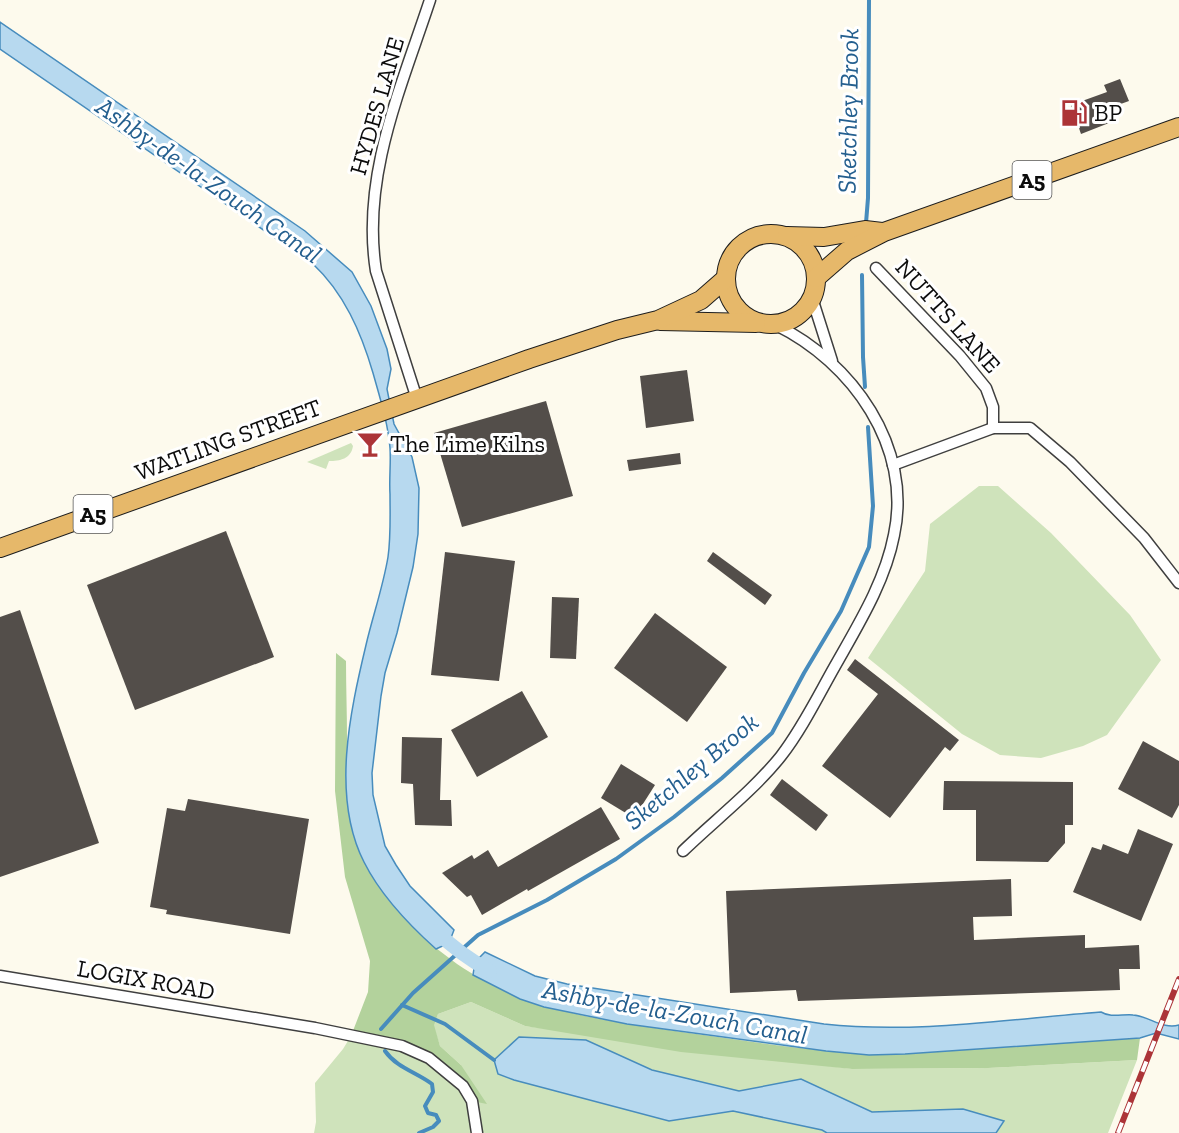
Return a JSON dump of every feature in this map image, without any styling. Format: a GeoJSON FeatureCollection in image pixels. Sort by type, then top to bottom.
{"type":"FeatureCollection","features":[{"type":"Feature","properties":{"kind":"highway","name":"A5"},"geometry":{"type":"LineString","coordinates":[[816,278],[847,251],[884,232],[1179,127]]}},
{"type":"Feature","properties":{"kind":"highway","name":"A5"},"geometry":{"type":"LineString","coordinates":[[758,323],[744,317],[734,307],[727,294],[725,279],[727,266],[733,254],[742,244],[753,237],[764,234],[824,237],[865,230],[884,232]]}},
{"type":"Feature","properties":{"kind":"highway"},"geometry":{"type":"LineString","coordinates":[[776,325],[791,320],[804,311],[812,298],[816,278],[814,264],[807,252],[785,236]]}},
{"type":"Feature","properties":{"kind":"highway","name":"A5"},"geometry":{"type":"LineString","coordinates":[[409,401],[617,330],[658,320],[700,300],[725,279]]}},
{"type":"Feature","properties":{"kind":"highway","name":"A5"},"geometry":{"type":"LineString","coordinates":[[658,320],[776,325]]}},
{"type":"Feature","properties":{"kind":"highway","name":"WATLING STREET"},"geometry":{"type":"LineString","coordinates":[[0,548],[409,401]]}},
{"type":"Feature","properties":{"kind":"street","name":"HYDES LANE"},"geometry":{"type":"LineString","coordinates":[[409,401],[373,256],[373,208],[378,164],[385,135],[430,0]]}},
{"type":"Feature","properties":{"kind":"street","name":"NUTTS LANE"},"geometry":{"type":"LineString","coordinates":[[876,268],[960,356],[986,388],[993,407],[993,428]]}},
{"type":"Feature","properties":{"kind":"street"},"geometry":{"type":"LineString","coordinates":[[812,298],[832,363]]}},
{"type":"Feature","properties":{"kind":"street"},"geometry":{"type":"LineString","coordinates":[[683,851],[753,786],[781,756],[844,650],[884,571],[895,533],[897,495],[893,465],[877,420],[861,395],[832,363],[805,341],[776,325]]}},
{"type":"Feature","properties":{"kind":"street"},"geometry":{"type":"LineString","coordinates":[[893,465],[993,428],[1030,428],[1070,462],[1144,538],[1179,583]]}},
{"type":"Feature","properties":{"kind":"street","name":"LOGIX ROAD"},"geometry":{"type":"LineString","coordinates":[[0,976],[315,1028],[402,1046],[429,1058],[463,1086],[471,1101],[477,1133]]}},
{"type":"Feature","properties":{"kind":"green space"},"geometry":{"type":"Polygon","coordinates":[[[351,443],[353,446],[350,454],[341,460],[329,461],[326,469],[307,462],[351,443]]]}},
{"type":"Feature","properties":{"kind":"green space"},"geometry":{"type":"Polygon","coordinates":[[[979,486],[998,486],[1051,533],[1130,615],[1161,660],[1107,735],[1083,746],[1041,758],[1000,755],[962,734],[868,658],[925,571],[930,524],[979,486]]]}},
{"type":"Feature","properties":{"kind":"green space"},"geometry":{"type":"Polygon","coordinates":[[[336,653],[346,661],[348,804],[352,830],[360,853],[378,884],[408,921],[440,951],[474,975],[510,993],[586,1016],[783,1046],[856,1053],[905,1054],[1140,1038],[1137,1060],[988,1068],[852,1069],[681,1052],[525,1026],[471,1002],[438,1014],[434,1025],[440,1046],[461,1065],[487,1104],[472,1101],[446,1065],[431,1052],[351,1036],[368,992],[370,961],[345,877],[335,791],[336,653]]]}},
{"type":"Feature","properties":{"kind":"green space"},"geometry":{"type":"Polygon","coordinates":[[[471,1002],[525,1026],[852,1069],[988,1068],[1137,1060],[1108,1133],[485,1133],[478,1131],[477,1133],[314,1133],[315,1083],[351,1036],[402,1046],[463,1086],[461,1065],[440,1046],[433,1025],[438,1014],[471,1002]]]}},
{"type":"Feature","properties":{"kind":"water"},"geometry":{"type":"Polygon","coordinates":[[[0,22],[305,231],[352,272],[371,306],[387,349],[391,369],[387,389],[394,424],[412,457],[419,488],[418,534],[413,567],[381,696],[372,773],[373,795],[385,846],[410,886],[454,930],[449,943],[436,949],[387,898],[364,862],[354,837],[348,810],[347,754],[354,698],[386,568],[390,518],[390,454],[387,429],[381,401],[357,328],[334,288],[313,264],[0,49],[0,22]]]}},
{"type":"Feature","properties":{"kind":"water"},"geometry":{"type":"Polygon","coordinates":[[[485,952],[535,976],[567,984],[824,1024],[859,1027],[928,1026],[1101,1012],[1139,1016],[1167,1026],[1179,1025],[1179,1039],[1156,1033],[1140,1038],[905,1054],[869,1055],[826,1051],[627,1024],[544,1007],[520,999],[473,975],[475,962],[485,952]]]}},
{"type":"Feature","properties":{"kind":"water"},"geometry":{"type":"Polygon","coordinates":[[[519,1037],[586,1040],[652,1070],[739,1091],[801,1079],[872,1112],[963,1109],[1004,1121],[996,1133],[827,1133],[733,1111],[669,1121],[498,1074],[494,1060],[519,1037]]]}},
{"type":"Feature","properties":{"kind":"building"},"geometry":{"type":"Polygon","coordinates":[[[1120,79],[1129,101],[1104,110],[1109,123],[1081,134],[1071,105],[1107,92],[1104,85],[1120,79]]]}},
{"type":"Feature","properties":{"kind":"building"},"geometry":{"type":"Polygon","coordinates":[[[687,370],[694,421],[646,428],[640,376],[687,370]]]}},
{"type":"Feature","properties":{"kind":"building"},"geometry":{"type":"Polygon","coordinates":[[[546,401],[573,496],[462,527],[434,433],[546,401]]]}},
{"type":"Feature","properties":{"kind":"building"},"geometry":{"type":"Polygon","coordinates":[[[680,453],[681,464],[629,471],[627,460],[680,453]]]}},
{"type":"Feature","properties":{"kind":"building"},"geometry":{"type":"Polygon","coordinates":[[[226,531],[274,657],[135,710],[87,585],[226,531]]]}},
{"type":"Feature","properties":{"kind":"building"},"geometry":{"type":"Polygon","coordinates":[[[445,552],[515,561],[499,681],[431,675],[445,552]]]}},
{"type":"Feature","properties":{"kind":"building"},"geometry":{"type":"Polygon","coordinates":[[[713,552],[772,595],[765,605],[707,561],[713,552]]]}},
{"type":"Feature","properties":{"kind":"building"},"geometry":{"type":"Polygon","coordinates":[[[552,597],[579,598],[576,659],[550,658],[552,597]]]}},
{"type":"Feature","properties":{"kind":"building"},"geometry":{"type":"Polygon","coordinates":[[[20,610],[99,843],[0,877],[0,617],[20,610]]]}},
{"type":"Feature","properties":{"kind":"building"},"geometry":{"type":"Polygon","coordinates":[[[655,613],[727,667],[687,722],[614,668],[655,613]]]}},
{"type":"Feature","properties":{"kind":"building"},"geometry":{"type":"Polygon","coordinates":[[[855,659],[959,740],[950,751],[945,747],[890,818],[822,766],[878,694],[847,670],[855,659]]]}},
{"type":"Feature","properties":{"kind":"building"},"geometry":{"type":"Polygon","coordinates":[[[522,691],[548,737],[477,777],[451,730],[522,691]]]}},
{"type":"Feature","properties":{"kind":"building"},"geometry":{"type":"Polygon","coordinates":[[[402,737],[442,738],[440,800],[451,800],[452,826],[415,825],[413,784],[401,783],[402,737]]]}},
{"type":"Feature","properties":{"kind":"building"},"geometry":{"type":"Polygon","coordinates":[[[1143,741],[1179,761],[1179,805],[1172,818],[1118,789],[1143,741]]]}},
{"type":"Feature","properties":{"kind":"building"},"geometry":{"type":"Polygon","coordinates":[[[621,764],[655,785],[634,818],[601,798],[621,764]]]}},
{"type":"Feature","properties":{"kind":"building"},"geometry":{"type":"Polygon","coordinates":[[[782,779],[828,815],[816,831],[770,795],[782,779]]]}},
{"type":"Feature","properties":{"kind":"building"},"geometry":{"type":"Polygon","coordinates":[[[944,781],[1073,782],[1073,825],[1065,825],[1065,843],[1048,862],[976,861],[976,810],[943,810],[944,781]]]}},
{"type":"Feature","properties":{"kind":"building"},"geometry":{"type":"Polygon","coordinates":[[[188,799],[309,819],[290,934],[166,914],[167,910],[150,907],[167,808],[185,811],[188,799]]]}},
{"type":"Feature","properties":{"kind":"building"},"geometry":{"type":"Polygon","coordinates":[[[601,807],[620,839],[482,915],[471,895],[467,897],[442,873],[472,855],[474,859],[488,850],[498,867],[601,807]]]}},
{"type":"Feature","properties":{"kind":"building"},"geometry":{"type":"Polygon","coordinates":[[[1138,829],[1173,844],[1141,921],[1073,892],[1092,847],[1101,850],[1103,844],[1128,854],[1138,829]]]}},
{"type":"Feature","properties":{"kind":"building"},"geometry":{"type":"Polygon","coordinates":[[[1011,879],[1012,916],[973,917],[974,940],[1085,935],[1085,948],[1139,945],[1140,969],[1119,969],[1120,990],[798,1001],[796,990],[730,993],[726,891],[1011,879]]]}},
{"type":"Feature","properties":{"kind":"waterway","name":"Sketchley Brook"},"geometry":{"type":"LineString","coordinates":[[866,223],[869,0]]}},
{"type":"Feature","properties":{"kind":"waterway","name":"Sketchley Brook"},"geometry":{"type":"LineString","coordinates":[[862,275],[865,387]]}},
{"type":"Feature","properties":{"kind":"waterway","name":"Sketchley Brook"},"geometry":{"type":"LineString","coordinates":[[381,1029],[413,993],[478,935],[547,900],[616,859],[674,817],[772,733],[841,611],[869,547],[873,506],[868,427]]}},
{"type":"Feature","properties":{"kind":"waterway","name":"Ashby-de-la-Zouch Canal"},"geometry":{"type":"LineString","coordinates":[[436,931],[462,953],[490,971]]}},
{"type":"Feature","properties":{"kind":"waterway"},"geometry":{"type":"LineString","coordinates":[[402,1005],[445,1024],[494,1060]]}},
{"type":"Feature","properties":{"kind":"waterway"},"geometry":{"type":"LineString","coordinates":[[385,1051],[401,1066],[432,1084],[433,1092],[425,1106],[428,1113],[436,1115],[439,1121],[433,1127],[419,1133]]}},
{"type":"Feature","properties":{"kind":"railway"},"geometry":{"type":"LineString","coordinates":[[1118,1133],[1179,979]]}},
{"type":"Feature","properties":{"kind":"place","name":"BP"},"geometry":{"type":"Point","coordinates":[1074,113]}},
{"type":"Feature","properties":{"kind":"place","name":"The Lime Kilns"},"geometry":{"type":"Point","coordinates":[370,444]}}]}
